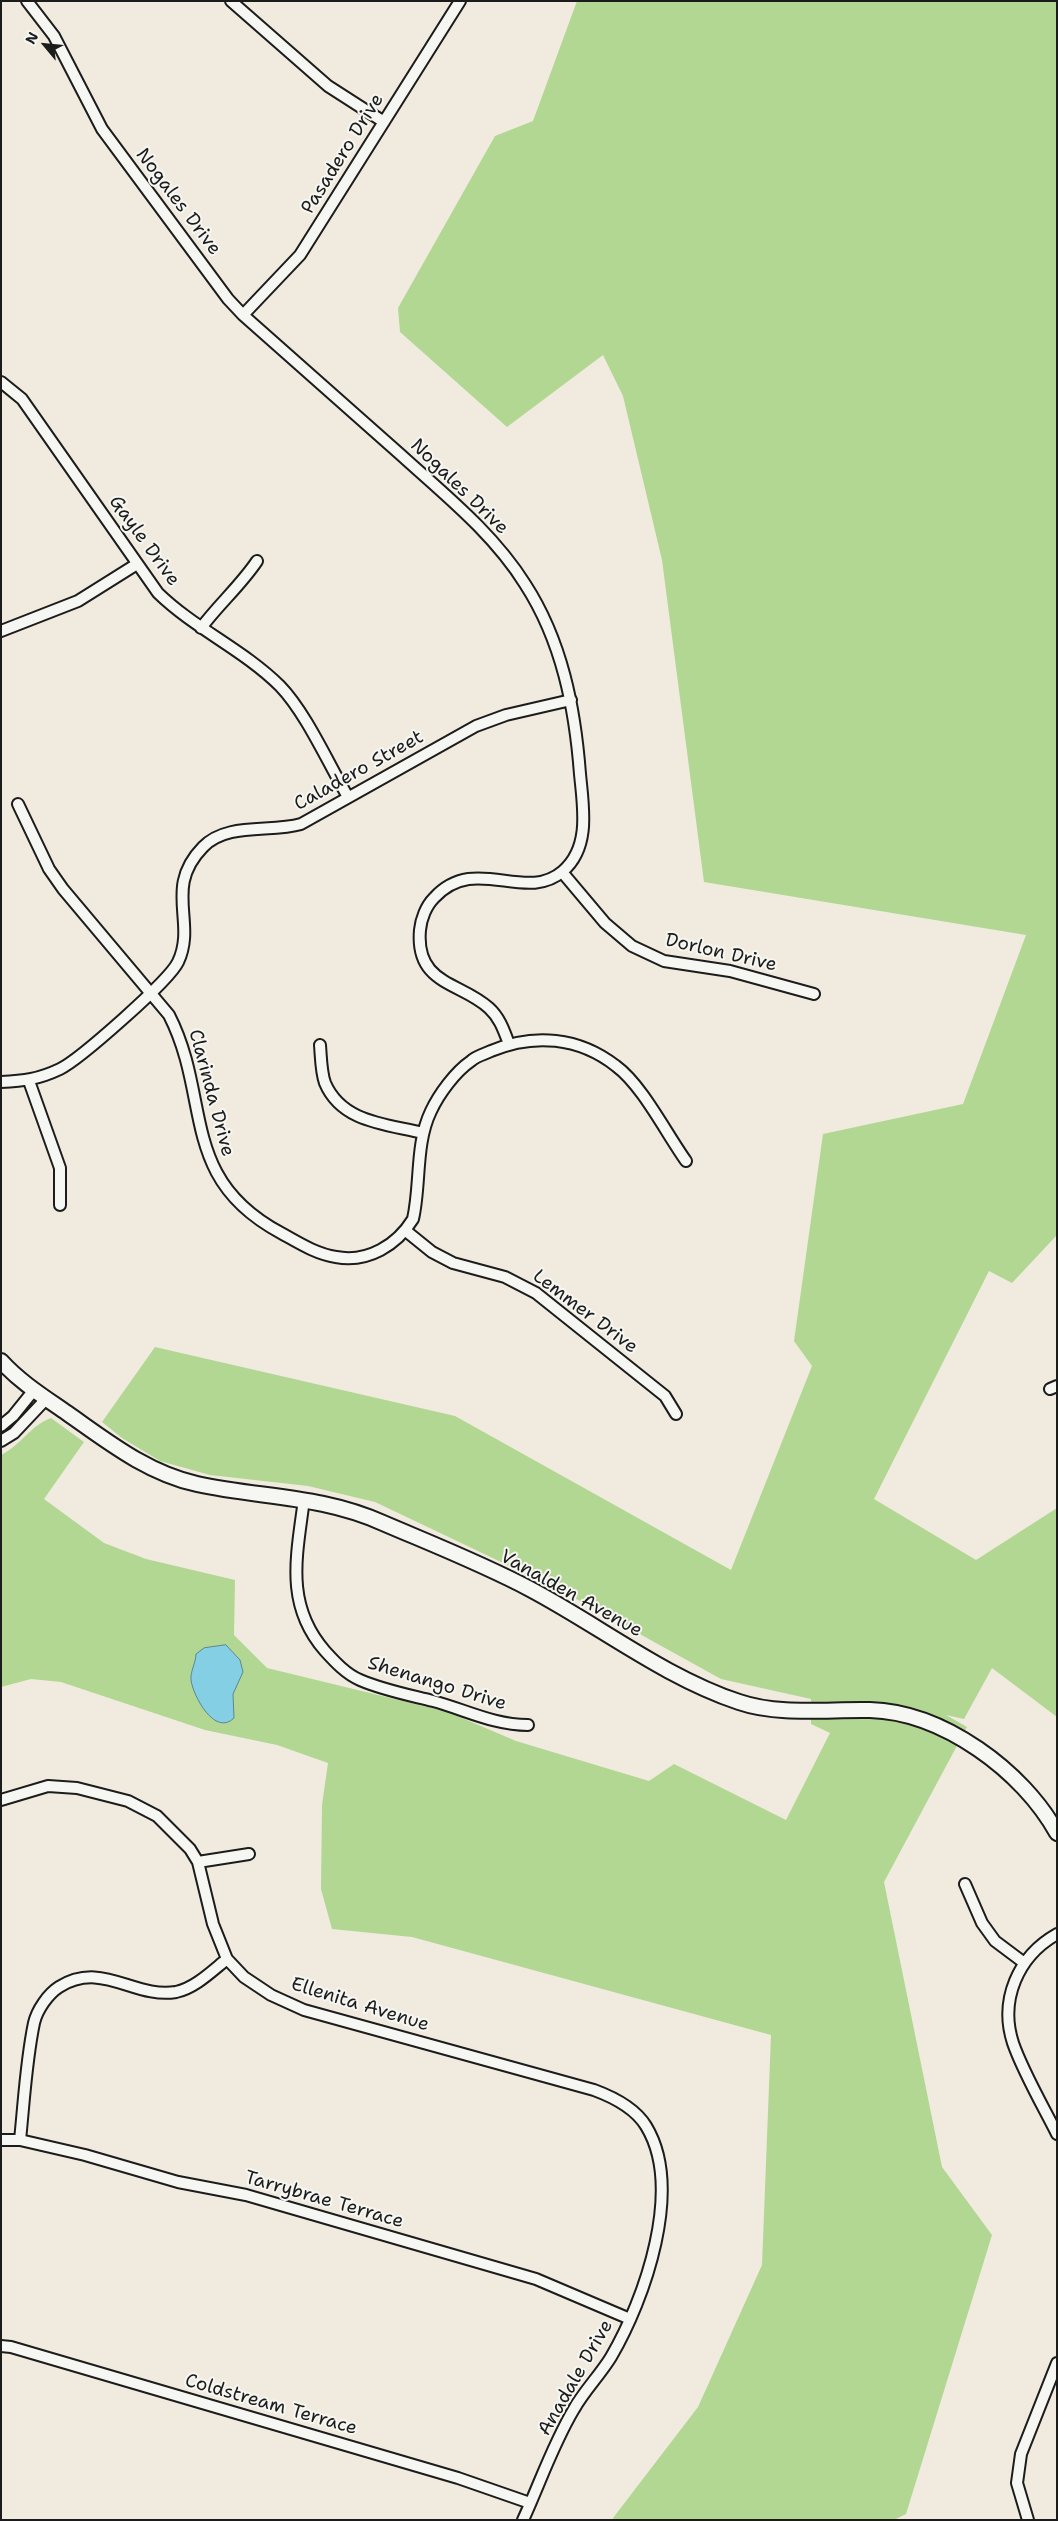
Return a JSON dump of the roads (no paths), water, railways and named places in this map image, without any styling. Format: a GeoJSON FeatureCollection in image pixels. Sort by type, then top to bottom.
{"type":"FeatureCollection","features":[{"type":"Feature","properties":{"kind":"main road","name":"Vanalden Avenue"},"geometry":{"type":"LineString","coordinates":[[1,1361],[34,1390],[105,1440],[150,1467],[195,1484],[304,1499],[344,1507],[362,1514],[528,1588],[673,1673],[706,1690],[744,1704],[773,1709],[878,1710],[917,1719],[942,1729],[984,1753],[1018,1780],[1044,1809],[1057,1833]]}},
{"type":"Feature","properties":{"kind":"street","name":"Nogales Drive"},"geometry":{"type":"LineString","coordinates":[[27,1],[54,36],[102,129],[228,299],[243,315],[463,511],[493,541],[526,584],[556,649],[576,724],[584,822],[581,842],[574,859],[562,872]]}},
{"type":"Feature","properties":{"kind":"street"},"geometry":{"type":"LineString","coordinates":[[231,1],[328,86],[384,122]]}},
{"type":"Feature","properties":{"kind":"street","name":"Pasadero Drive"},"geometry":{"type":"LineString","coordinates":[[243,315],[300,255],[460,1]]}},
{"type":"Feature","properties":{"kind":"street","name":"Gayle Drive"},"geometry":{"type":"LineString","coordinates":[[1,382],[22,399],[158,594],[176,610],[265,673],[292,700],[348,797]]}},
{"type":"Feature","properties":{"kind":"street"},"geometry":{"type":"LineString","coordinates":[[201,628],[221,602],[244,581],[257,561]]}},
{"type":"Feature","properties":{"kind":"street"},"geometry":{"type":"LineString","coordinates":[[1,631],[78,601],[137,564]]}},
{"type":"Feature","properties":{"kind":"street","name":"Caladero Street"},"geometry":{"type":"LineString","coordinates":[[1,1082],[29,1081],[61,1068],[103,1036],[169,977],[178,962],[183,941],[181,896],[183,879],[191,861],[204,846],[219,836],[234,832],[284,829],[301,824],[476,726],[506,714],[571,700]]}},
{"type":"Feature","properties":{"kind":"street","name":"Clarinda Drive"},"geometry":{"type":"LineString","coordinates":[[18,804],[49,869],[169,1015],[179,1034],[204,1148],[216,1172],[234,1197],[253,1216],[322,1255],[344,1259],[369,1256],[392,1244],[406,1231],[413,1219],[424,1132],[431,1111],[446,1087],[470,1061],[509,1044],[539,1039],[563,1041],[580,1046],[604,1058],[631,1080],[686,1160]]}},
{"type":"Feature","properties":{"kind":"street"},"geometry":{"type":"LineString","coordinates":[[509,1044],[501,1023],[490,1008],[446,984],[434,975],[425,961],[420,946],[420,930],[423,916],[430,902],[442,889],[457,880],[475,877],[537,882],[562,872]]}},
{"type":"Feature","properties":{"kind":"street","name":"Dorlon Drive"},"geometry":{"type":"LineString","coordinates":[[562,872],[606,923],[632,946],[664,961],[730,971],[814,994]]}},
{"type":"Feature","properties":{"kind":"street"},"geometry":{"type":"LineString","coordinates":[[320,1045],[325,1083],[346,1112],[364,1119],[424,1132]]}},
{"type":"Feature","properties":{"kind":"street"},"geometry":{"type":"LineString","coordinates":[[29,1081],[60,1168],[60,1205]]}},
{"type":"Feature","properties":{"kind":"street","name":"Lemmer Drive"},"geometry":{"type":"LineString","coordinates":[[406,1231],[432,1252],[452,1263],[504,1277],[536,1293],[665,1396],[676,1414]]}},
{"type":"Feature","properties":{"kind":"street"},"geometry":{"type":"LineString","coordinates":[[1,1426],[13,1416],[34,1390]]}},
{"type":"Feature","properties":{"kind":"street"},"geometry":{"type":"LineString","coordinates":[[1,1441],[20,1427],[46,1398]]}},
{"type":"Feature","properties":{"kind":"street","name":"Shenango Drive"},"geometry":{"type":"LineString","coordinates":[[304,1499],[295,1571],[296,1594],[316,1641],[339,1666],[358,1679],[377,1686],[450,1706],[500,1723],[528,1725]]}},
{"type":"Feature","properties":{"kind":"street","name":"Ellenita Avenue"},"geometry":{"type":"LineString","coordinates":[[1,1800],[48,1786],[77,1788],[128,1801],[156,1816],[190,1849],[198,1862],[214,1924],[227,1959],[251,1982],[272,1995],[304,2010],[594,2090],[613,2098],[631,2110]]}},
{"type":"Feature","properties":{"kind":"street"},"geometry":{"type":"LineString","coordinates":[[198,1862],[249,1854]]}},
{"type":"Feature","properties":{"kind":"street"},"geometry":{"type":"LineString","coordinates":[[965,1884],[982,1923],[995,1941],[1023,1962]]}},
{"type":"Feature","properties":{"kind":"street"},"geometry":{"type":"LineString","coordinates":[[1057,1934],[1023,1962],[1013,1986],[1008,2011],[1013,2043],[1057,2134]]}},
{"type":"Feature","properties":{"kind":"street"},"geometry":{"type":"LineString","coordinates":[[20,2140],[34,2022],[49,1994],[73,1978],[95,1976],[153,1991],[176,1992],[195,1984],[227,1959]]}},
{"type":"Feature","properties":{"kind":"street","name":"Anadale Drive"},"geometry":{"type":"LineString","coordinates":[[523,2520],[574,2408],[610,2358],[630,2319],[652,2258],[659,2217],[662,2177],[657,2148],[646,2124],[631,2110]]}},
{"type":"Feature","properties":{"kind":"street","name":"Tarrybrae Terrace"},"geometry":{"type":"LineString","coordinates":[[1,2140],[20,2140],[85,2155],[178,2182],[246,2195],[536,2279],[630,2319]]}},
{"type":"Feature","properties":{"kind":"street","name":"Coldstream Terrace"},"geometry":{"type":"LineString","coordinates":[[1,2346],[11,2347],[439,2472],[530,2503]]}},
{"type":"Feature","properties":{"kind":"street"},"geometry":{"type":"LineString","coordinates":[[1028,2520],[1018,2483],[1021,2454],[1057,2363]]}},
{"type":"Feature","properties":{"kind":"water"},"geometry":{"type":"Polygon","coordinates":[[[226,1645],[240,1660],[243,1672],[233,1694],[234,1718],[227,1722],[220,1722],[213,1719],[200,1704],[191,1677],[196,1654],[204,1648],[226,1645]]]}}]}
